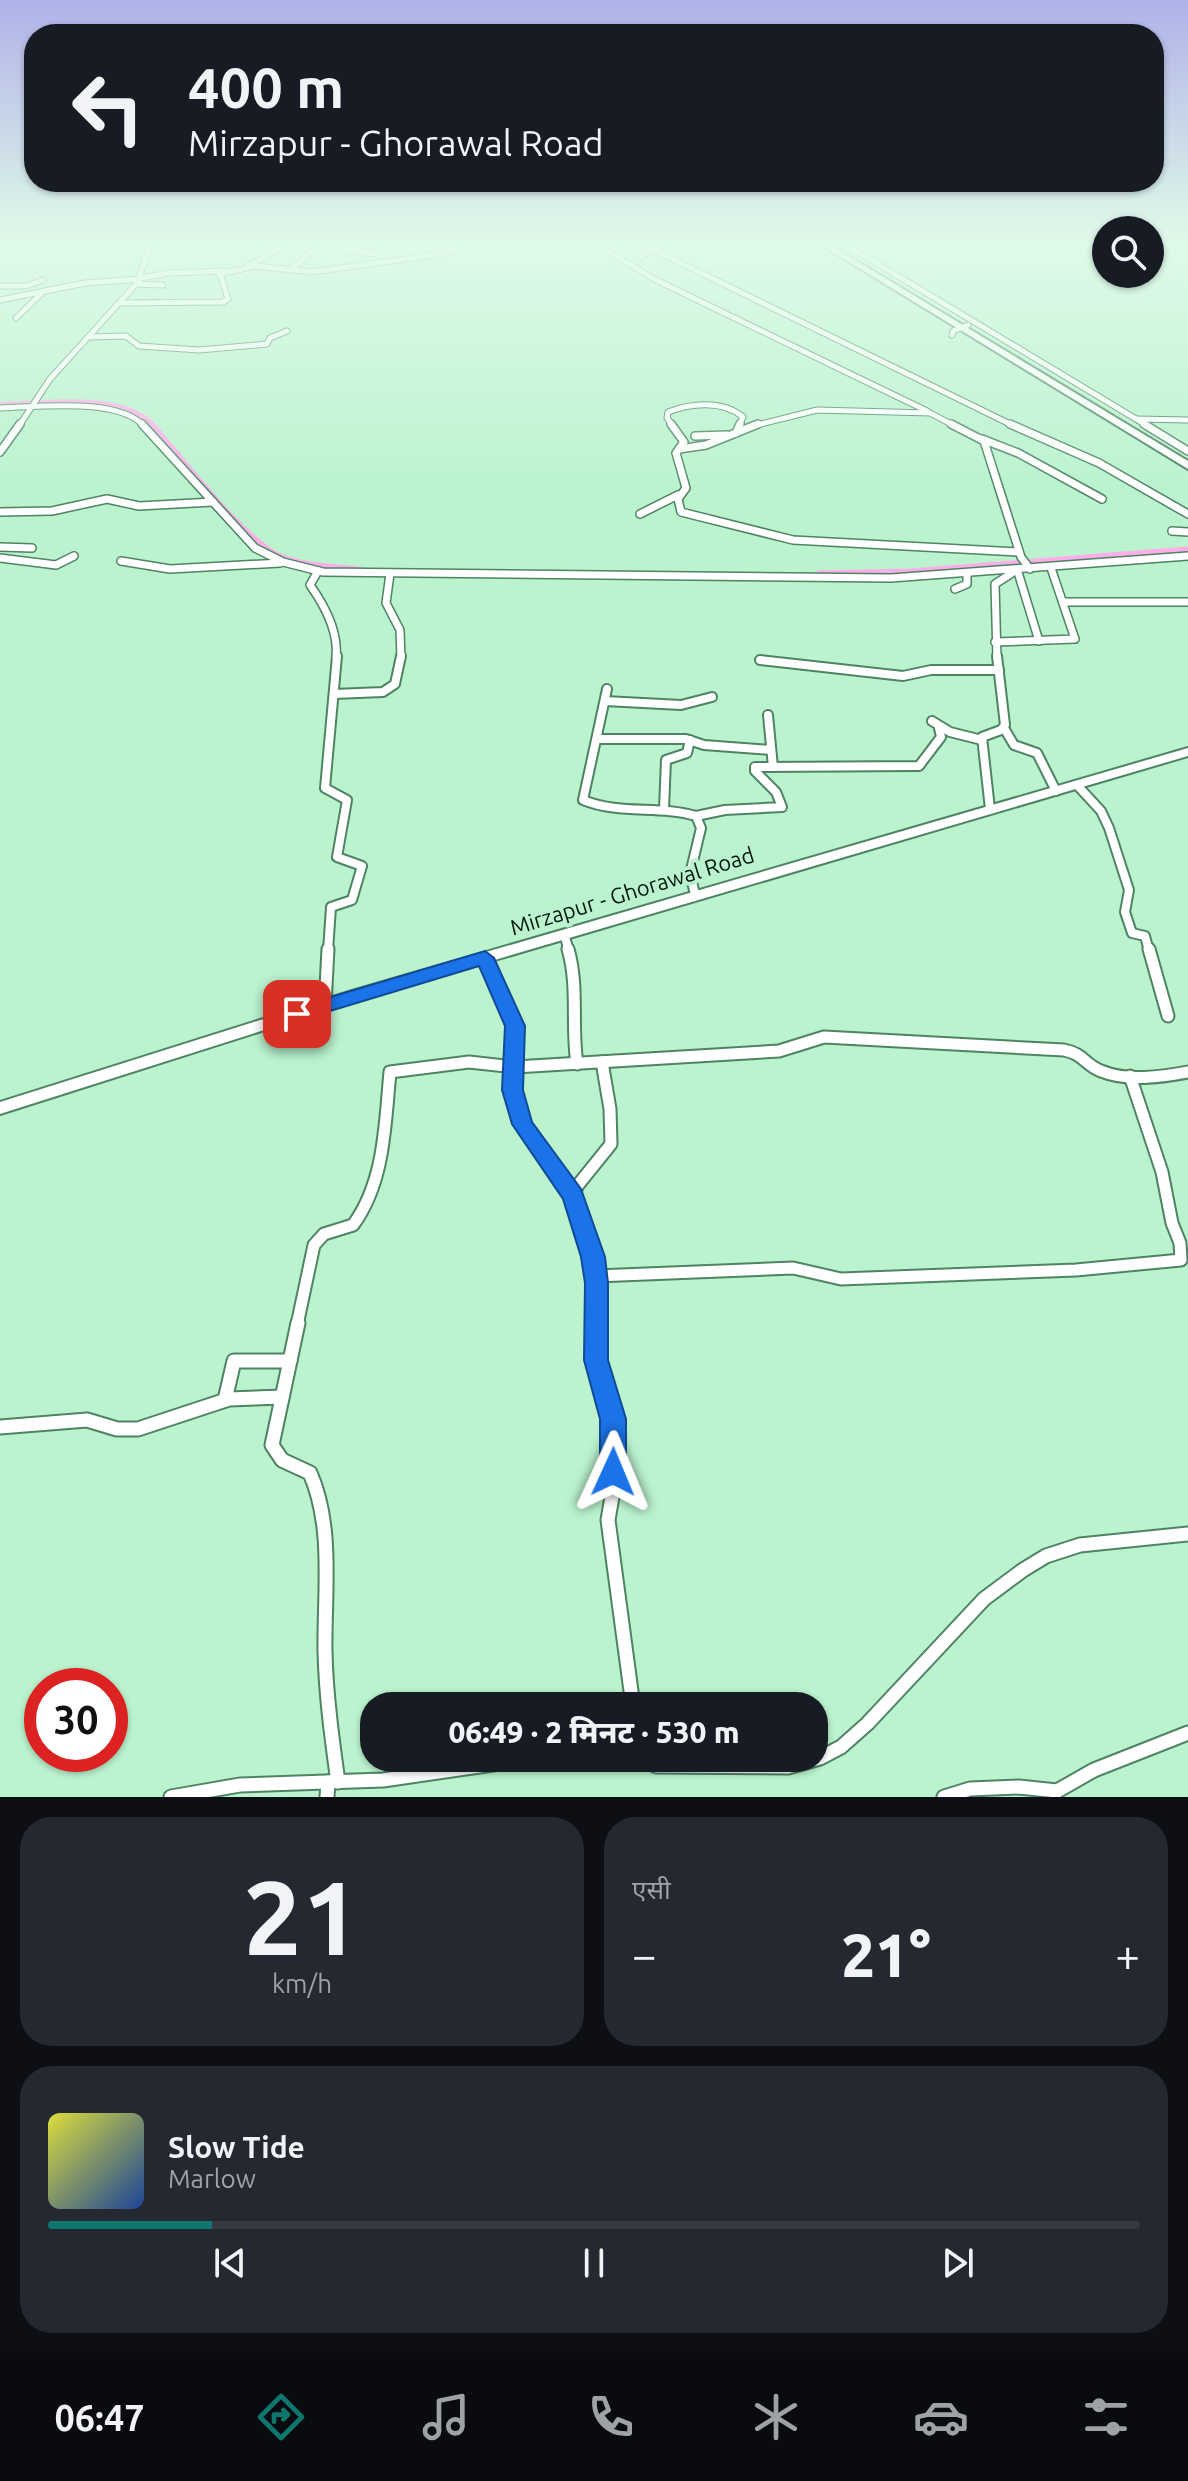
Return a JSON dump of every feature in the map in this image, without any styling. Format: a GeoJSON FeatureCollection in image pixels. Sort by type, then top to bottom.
{"type":"FeatureCollection","features":[{"type":"Feature","properties":{"kind":"highway"},"geometry":{"type":"LineString","coordinates":[[966,327],[1188,457]]}},
{"type":"Feature","properties":{"kind":"highway"},"geometry":{"type":"LineString","coordinates":[[966,327],[1188,466]]}},
{"type":"Feature","properties":{"kind":"main road","name":"Mirzapur - Ghorawal Road"},"geometry":{"type":"LineString","coordinates":[[0,1108],[325,1005],[695,894],[1187,755]]}},
{"type":"Feature","properties":{"kind":"street"},"geometry":{"type":"LineString","coordinates":[[0,452],[17,431],[29,405],[99,327]]}},
{"type":"Feature","properties":{"kind":"street"},"geometry":{"type":"LineString","coordinates":[[753,327],[982,439],[1018,453],[1102,499]]}},
{"type":"Feature","properties":{"kind":"street"},"geometry":{"type":"LineString","coordinates":[[809,327],[1028,434],[1099,463],[1188,514]]}},
{"type":"Feature","properties":{"kind":"street"},"geometry":{"type":"LineString","coordinates":[[952,335],[953,331],[963,327]]}},
{"type":"Feature","properties":{"kind":"street"},"geometry":{"type":"LineString","coordinates":[[983,327],[1188,451]]}},
{"type":"Feature","properties":{"kind":"street"},"geometry":{"type":"LineString","coordinates":[[90,337],[126,336],[139,346],[207,350],[267,344],[270,338],[287,331]]}},
{"type":"Feature","properties":{"kind":"street"},"geometry":{"type":"LineString","coordinates":[[640,514],[650,509],[656,501],[678,495],[686,488],[677,457],[683,439],[666,416],[682,407],[701,405],[739,411],[743,421],[733,434],[695,436]]}},
{"type":"Feature","properties":{"kind":"street"},"geometry":{"type":"LineString","coordinates":[[0,408],[84,406],[136,417],[255,548],[288,564],[318,571],[818,579],[1051,568],[1188,556]]}},
{"type":"Feature","properties":{"kind":"street"},"geometry":{"type":"LineString","coordinates":[[679,449],[706,445],[772,419],[810,411],[930,413]]}},
{"type":"Feature","properties":{"kind":"street"},"geometry":{"type":"LineString","coordinates":[[1136,419],[1188,420]]}},
{"type":"Feature","properties":{"kind":"street"},"geometry":{"type":"LineString","coordinates":[[982,439],[1020,554],[1028,567]]}},
{"type":"Feature","properties":{"kind":"street"},"geometry":{"type":"LineString","coordinates":[[678,495],[677,506],[685,513],[784,538],[1020,554]]}},
{"type":"Feature","properties":{"kind":"street"},"geometry":{"type":"LineString","coordinates":[[0,512],[52,511],[107,499],[139,506],[213,502]]}},
{"type":"Feature","properties":{"kind":"street"},"geometry":{"type":"LineString","coordinates":[[1172,531],[1188,532]]}},
{"type":"Feature","properties":{"kind":"street"},"geometry":{"type":"LineString","coordinates":[[0,547],[32,548]]}},
{"type":"Feature","properties":{"kind":"street"},"geometry":{"type":"LineString","coordinates":[[0,558],[56,565],[74,556]]}},
{"type":"Feature","properties":{"kind":"street"},"geometry":{"type":"LineString","coordinates":[[121,561],[170,569],[227,564],[288,564]]}},
{"type":"Feature","properties":{"kind":"street"},"geometry":{"type":"LineString","coordinates":[[995,642],[1075,639],[1051,568]]}},
{"type":"Feature","properties":{"kind":"street"},"geometry":{"type":"LineString","coordinates":[[1017,570],[1039,641]]}},
{"type":"Feature","properties":{"kind":"street"},"geometry":{"type":"LineString","coordinates":[[1017,570],[995,584],[998,638],[995,642],[1004,728],[1014,745],[1037,753],[1056,791]]}},
{"type":"Feature","properties":{"kind":"street"},"geometry":{"type":"LineString","coordinates":[[318,571],[310,585],[319,597],[338,640],[325,788],[347,800],[337,857],[362,866],[352,900],[331,907],[325,1005]]}},
{"type":"Feature","properties":{"kind":"street"},"geometry":{"type":"LineString","coordinates":[[955,589],[967,584],[967,573]]}},
{"type":"Feature","properties":{"kind":"street"},"geometry":{"type":"LineString","coordinates":[[334,694],[388,690],[398,677],[402,651],[400,630],[386,603],[390,574]]}},
{"type":"Feature","properties":{"kind":"street"},"geometry":{"type":"LineString","coordinates":[[1063,602],[1188,602]]}},
{"type":"Feature","properties":{"kind":"street"},"geometry":{"type":"LineString","coordinates":[[760,660],[903,676],[931,670],[999,670]]}},
{"type":"Feature","properties":{"kind":"street"},"geometry":{"type":"LineString","coordinates":[[607,689],[584,801],[664,809],[696,816],[725,810],[782,807],[776,792],[754,769],[919,766],[941,737],[936,724],[962,737],[982,740]]}},
{"type":"Feature","properties":{"kind":"street"},"geometry":{"type":"LineString","coordinates":[[605,701],[681,705],[712,697]]}},
{"type":"Feature","properties":{"kind":"street"},"geometry":{"type":"LineString","coordinates":[[768,715],[773,767]]}},
{"type":"Feature","properties":{"kind":"street"},"geometry":{"type":"LineString","coordinates":[[990,809],[982,740],[984,734],[1004,728]]}},
{"type":"Feature","properties":{"kind":"street"},"geometry":{"type":"LineString","coordinates":[[597,739],[690,740],[704,745],[771,750]]}},
{"type":"Feature","properties":{"kind":"street"},"geometry":{"type":"LineString","coordinates":[[664,809],[666,760],[687,753],[690,740]]}},
{"type":"Feature","properties":{"kind":"street"},"geometry":{"type":"LineString","coordinates":[[1077,785],[1101,811],[1109,828],[1129,890],[1127,922],[1132,933],[1145,936],[1168,1016]]}},
{"type":"Feature","properties":{"kind":"street"},"geometry":{"type":"LineString","coordinates":[[695,894],[690,874],[701,828],[696,816]]}},
{"type":"Feature","properties":{"kind":"street"},"geometry":{"type":"LineString","coordinates":[[564,934],[575,974],[574,1043],[577,1064]]}},
{"type":"Feature","properties":{"kind":"street"},"geometry":{"type":"LineString","coordinates":[[485,958],[515,1026],[513,1097],[522,1124],[573,1196],[593,1257],[596,1276],[596,1360],[614,1431],[614,1485],[608,1520],[631,1692]]}},
{"type":"Feature","properties":{"kind":"street"},"geometry":{"type":"LineString","coordinates":[[331,1787],[325,1654],[326,1579],[319,1493],[310,1473],[283,1461],[273,1451],[314,1245],[324,1234],[353,1225],[368,1198],[380,1145],[390,1072],[451,1063],[501,1063],[515,1067],[793,1050],[812,1038],[824,1037],[1064,1050],[1085,1054],[1101,1071],[1130,1076],[1188,1072]]}},
{"type":"Feature","properties":{"kind":"street"},"geometry":{"type":"LineString","coordinates":[[573,1196],[578,1185],[611,1144],[610,1109],[602,1062]]}},
{"type":"Feature","properties":{"kind":"street"},"geometry":{"type":"LineString","coordinates":[[596,1276],[793,1268],[841,1279],[1076,1270],[1184,1259],[1172,1223],[1162,1172],[1130,1076]]}},
{"type":"Feature","properties":{"kind":"street"},"geometry":{"type":"LineString","coordinates":[[225,1400],[234,1361],[290,1361]]}},
{"type":"Feature","properties":{"kind":"street"},"geometry":{"type":"LineString","coordinates":[[0,1427],[87,1420],[117,1429],[138,1429],[225,1400],[282,1397]]}},
{"type":"Feature","properties":{"kind":"street"},"geometry":{"type":"LineString","coordinates":[[828,1753],[841,1747],[867,1724],[984,1599],[1046,1556],[1080,1545],[1188,1534]]}},
{"type":"Feature","properties":{"kind":"street"},"geometry":{"type":"LineString","coordinates":[[944,1797],[970,1789],[1019,1787],[1057,1791],[1094,1770],[1188,1733]]}},
{"type":"Feature","properties":{"kind":"street"},"geometry":{"type":"LineString","coordinates":[[171,1797],[240,1785],[331,1787],[438,1772]]}},
{"type":"Feature","properties":{"kind":"waterway"},"geometry":{"type":"LineString","coordinates":[[0,405],[59,402],[102,404],[140,415],[152,425]]}},
{"type":"Feature","properties":{"kind":"waterway"},"geometry":{"type":"LineString","coordinates":[[152,425],[231,517],[265,548],[299,563],[359,570]]}},
{"type":"Feature","properties":{"kind":"waterway"},"geometry":{"type":"LineString","coordinates":[[819,574],[910,572],[1188,550]]}},
{"type":"Feature","properties":{"kind":"route"},"geometry":{"type":"LineString","coordinates":[[297,1014],[485,958],[509,1006],[515,1026],[513,1097],[522,1124],[573,1196],[593,1257],[596,1360],[613,1419],[613,1472]]}}]}
